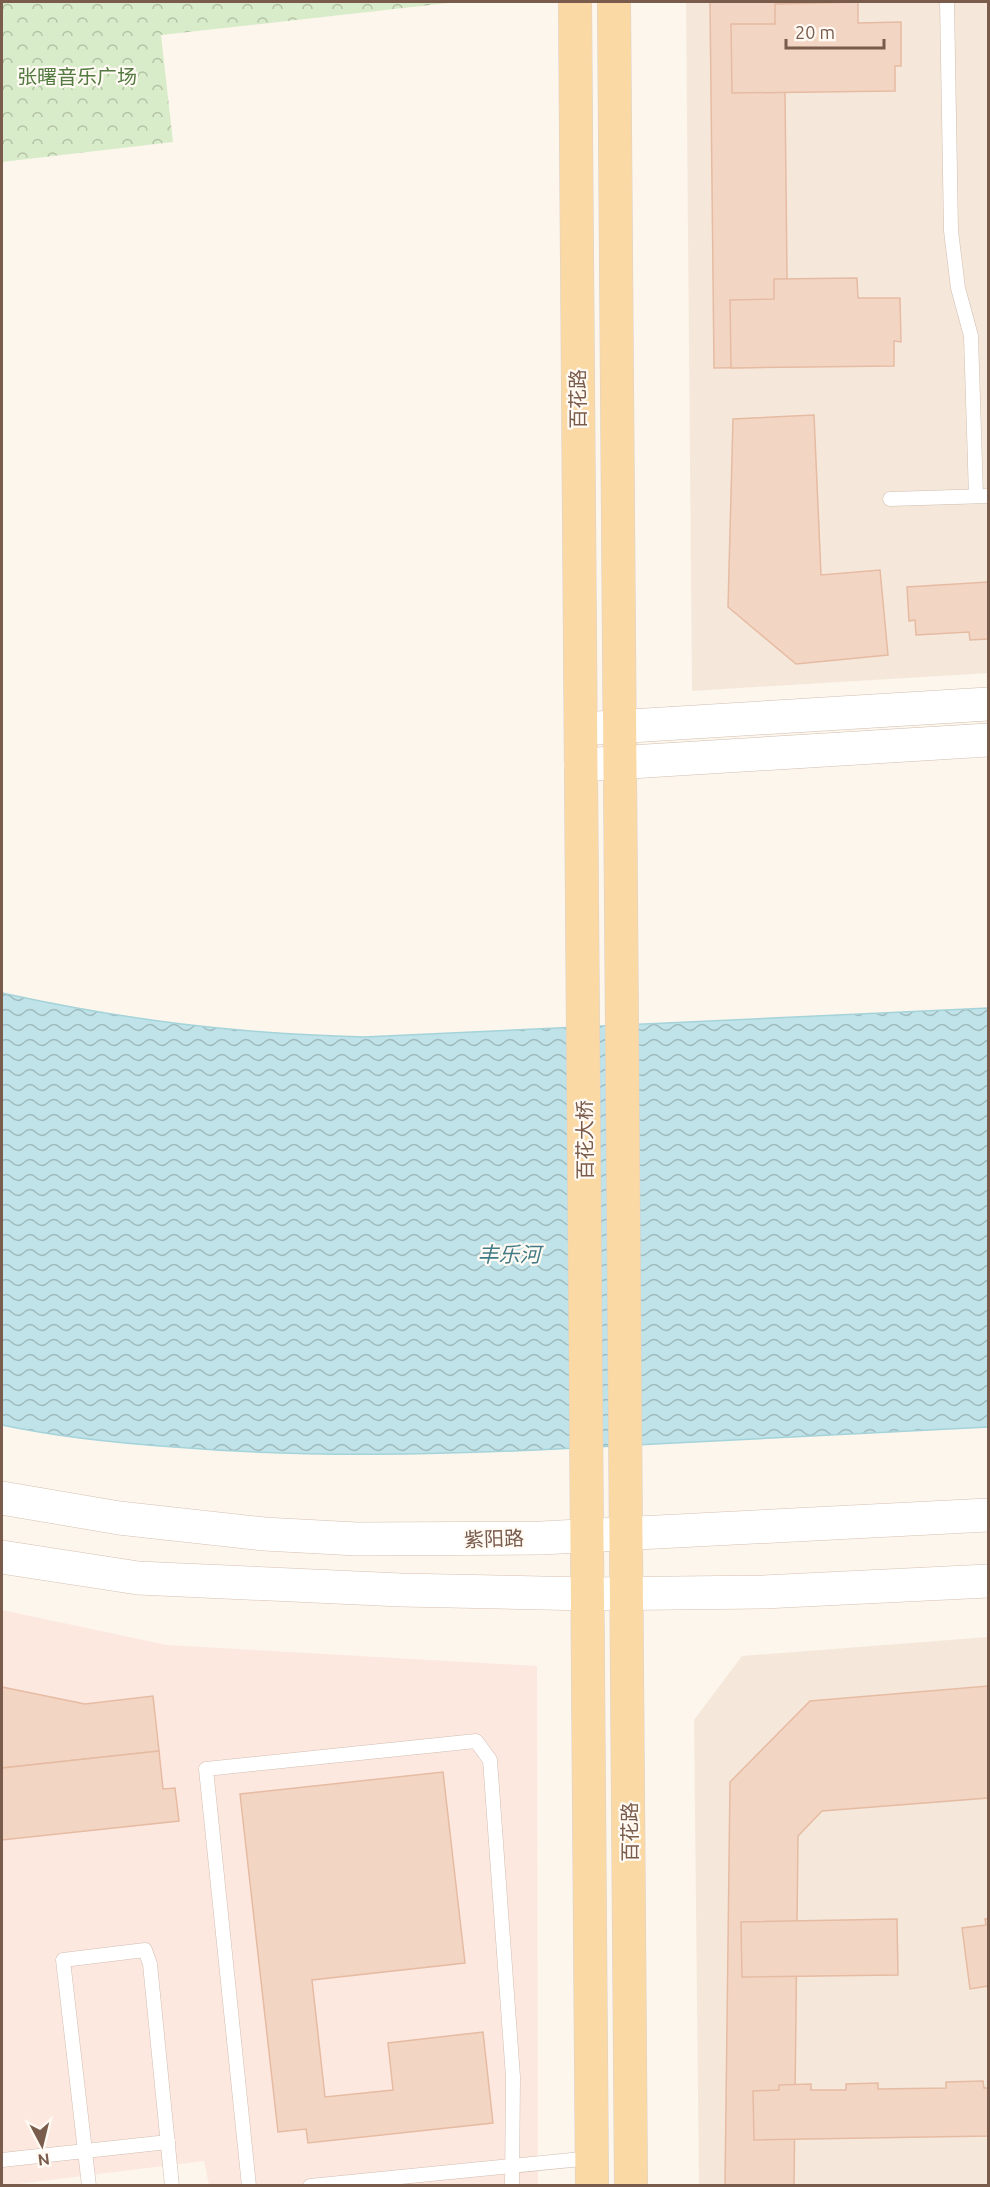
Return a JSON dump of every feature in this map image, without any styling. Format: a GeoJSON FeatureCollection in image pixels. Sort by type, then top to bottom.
{"type":"FeatureCollection","features":[{"type":"Feature","properties":{"kind":"main road","name":"百花路"},"geometry":{"type":"LineString","coordinates":[[575,2],[582,781]]}},
{"type":"Feature","properties":{"kind":"main road","name":"百花路"},"geometry":{"type":"LineString","coordinates":[[614,2],[621,779]]}},
{"type":"Feature","properties":{"kind":"main road"},"geometry":{"type":"LineString","coordinates":[[581,729],[988,704]]}},
{"type":"Feature","properties":{"kind":"main road"},"geometry":{"type":"LineString","coordinates":[[582,781],[621,779],[988,740]]}},
{"type":"Feature","properties":{"kind":"main road","name":"百花大桥"},"geometry":{"type":"LineString","coordinates":[[621,779],[627,1478]]}},
{"type":"Feature","properties":{"kind":"main road","name":"百花大桥"},"geometry":{"type":"LineString","coordinates":[[582,781],[587,1482]]}},
{"type":"Feature","properties":{"kind":"main road","name":"百花路"},"geometry":{"type":"LineString","coordinates":[[627,1478],[631,2186]]}},
{"type":"Feature","properties":{"kind":"main road","name":"百花路"},"geometry":{"type":"LineString","coordinates":[[587,1482],[592,2172]]}},
{"type":"Feature","properties":{"kind":"main road","name":"紫阳路"},"geometry":{"type":"LineString","coordinates":[[2,1498],[119,1518],[276,1535],[437,1540],[588,1535],[988,1515]]}},
{"type":"Feature","properties":{"kind":"main road"},"geometry":{"type":"LineString","coordinates":[[2,1557],[138,1578],[204,1583],[588,1593],[763,1592],[988,1581]]}},
{"type":"Feature","properties":{"kind":"lane"},"geometry":{"type":"LineString","coordinates":[[890,499],[982,496],[971,336],[958,288],[951,231],[947,2]]}},
{"type":"Feature","properties":{"kind":"lane"},"geometry":{"type":"LineString","coordinates":[[249,2186],[206,1769],[476,1741],[490,1761],[513,2077],[512,2186]]}},
{"type":"Feature","properties":{"kind":"lane"},"geometry":{"type":"LineString","coordinates":[[89,2186],[63,1959],[145,1950],[150,1964],[172,2186]]}},
{"type":"Feature","properties":{"kind":"lane"},"geometry":{"type":"LineString","coordinates":[[2,2160],[168,2142]]}},
{"type":"Feature","properties":{"kind":"lane"},"geometry":{"type":"LineString","coordinates":[[310,2186],[512,2165],[592,2172]]}},
{"type":"Feature","properties":{"kind":"shaded area"},"geometry":{"type":"Polygon","coordinates":[[[686,2],[988,2],[988,673],[692,691],[686,2]]]}},
{"type":"Feature","properties":{"kind":"shaded area"},"geometry":{"type":"Polygon","coordinates":[[[2,1610],[167,1645],[537,1666],[538,2185],[209,2185],[204,2161],[2,2186],[2,1610]]]}},
{"type":"Feature","properties":{"kind":"shaded area"},"geometry":{"type":"Polygon","coordinates":[[[988,1637],[988,2185],[699,2185],[694,1720],[742,1656],[988,1637]]]}},
{"type":"Feature","properties":{"kind":"green space","name":"张曙音乐广场"},"geometry":{"type":"Polygon","coordinates":[[[2,2],[457,2],[161,35],[173,142],[2,162],[2,2]]]}},
{"type":"Feature","properties":{"kind":"water","name":"丰乐河"},"geometry":{"type":"Polygon","coordinates":[[[2,993],[93,1011],[182,1024],[272,1033],[364,1037],[988,1008],[988,1427],[526,1450],[425,1454],[325,1454],[152,1445],[66,1436],[2,1425],[2,993]]]}},
{"type":"Feature","properties":{"kind":"building"},"geometry":{"type":"Polygon","coordinates":[[[710,2],[784,2],[788,367],[714,368],[710,2]]]}},
{"type":"Feature","properties":{"kind":"building"},"geometry":{"type":"Polygon","coordinates":[[[858,2],[858,23],[901,22],[901,66],[895,66],[895,91],[732,93],[731,24],[775,24],[775,4],[858,2]]]}},
{"type":"Feature","properties":{"kind":"building"},"geometry":{"type":"Polygon","coordinates":[[[857,278],[858,298],[900,298],[901,342],[894,341],[894,366],[731,368],[730,300],[774,299],[774,279],[857,278]]]}},
{"type":"Feature","properties":{"kind":"building"},"geometry":{"type":"Polygon","coordinates":[[[814,415],[821,575],[880,570],[888,655],[796,664],[728,607],[733,419],[814,415]]]}},
{"type":"Feature","properties":{"kind":"building"},"geometry":{"type":"Polygon","coordinates":[[[988,582],[988,639],[970,640],[969,632],[916,635],[915,620],[909,621],[907,587],[988,582]]]}},
{"type":"Feature","properties":{"kind":"building"},"geometry":{"type":"Polygon","coordinates":[[[988,1686],[988,1798],[822,1811],[798,1836],[794,2186],[725,2186],[730,1782],[810,1701],[988,1686]]]}},
{"type":"Feature","properties":{"kind":"building"},"geometry":{"type":"Polygon","coordinates":[[[2,1687],[85,1704],[153,1696],[159,1751],[2,1768],[2,1687]]]}},
{"type":"Feature","properties":{"kind":"building"},"geometry":{"type":"Polygon","coordinates":[[[159,1751],[163,1789],[175,1788],[179,1821],[2,1840],[2,1768],[159,1751]]]}},
{"type":"Feature","properties":{"kind":"building"},"geometry":{"type":"Polygon","coordinates":[[[443,1772],[465,1963],[312,1980],[325,2097],[393,2090],[388,2043],[483,2032],[493,2123],[308,2143],[306,2129],[278,2132],[240,1794],[443,1772]]]}},
{"type":"Feature","properties":{"kind":"building"},"geometry":{"type":"Polygon","coordinates":[[[897,1919],[898,1975],[742,1977],[741,1922],[897,1919]]]}},
{"type":"Feature","properties":{"kind":"building"},"geometry":{"type":"Polygon","coordinates":[[[985,1919],[988,1919],[988,1986],[970,1989],[962,1928],[986,1925],[985,1919]]]}},
{"type":"Feature","properties":{"kind":"building"},"geometry":{"type":"Polygon","coordinates":[[[983,2081],[984,2088],[988,2088],[988,2136],[754,2140],[753,2091],[779,2090],[779,2085],[811,2084],[811,2090],[846,2090],[846,2084],[878,2083],[878,2089],[946,2088],[946,2082],[983,2081]]]}}]}
